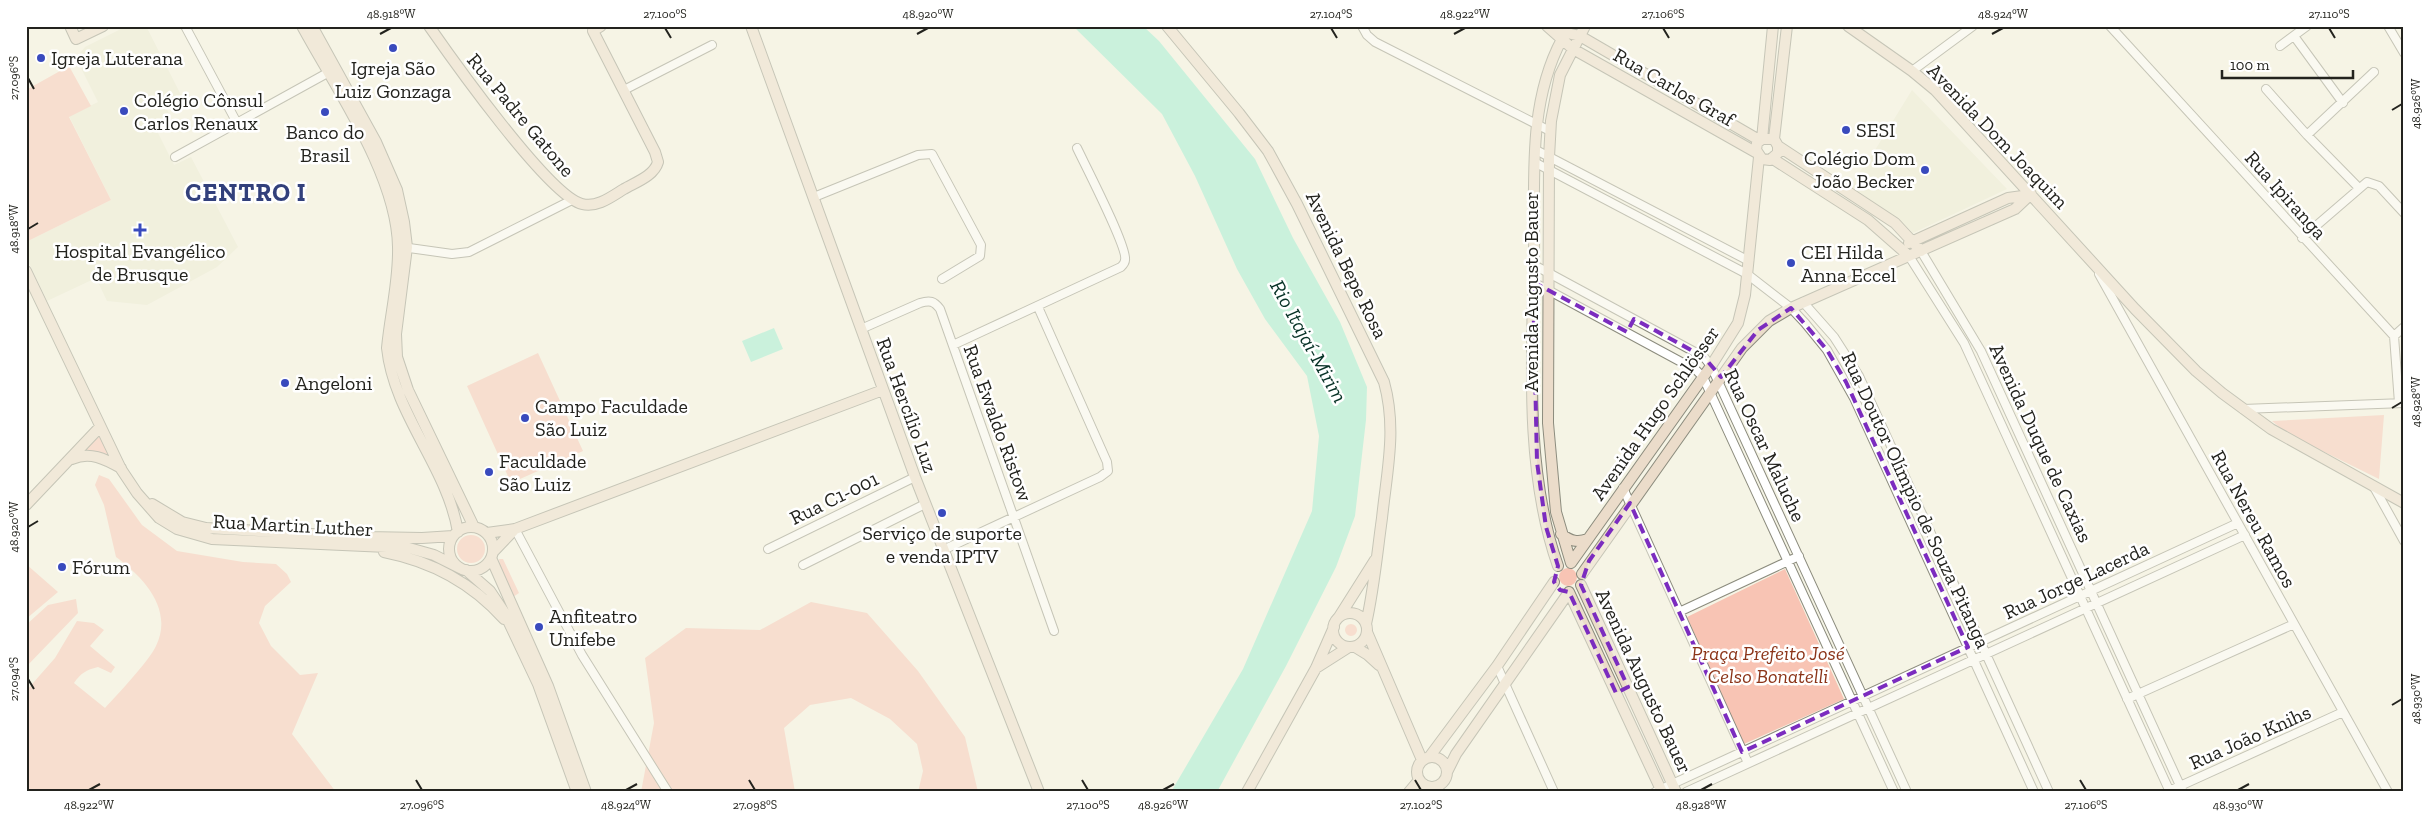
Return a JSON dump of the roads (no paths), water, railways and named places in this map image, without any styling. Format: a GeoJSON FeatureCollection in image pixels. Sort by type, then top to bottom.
{"type":"FeatureCollection","features":[{"type":"Feature","properties":{"kind":"main road"},"geometry":{"type":"LineString","coordinates":[[70,26],[76,39],[103,26]]}},
{"type":"Feature","properties":{"kind":"main road"},"geometry":{"type":"LineString","coordinates":[[302,26],[331,71],[372,144],[393,191],[402,247],[387,348],[394,383],[424,435],[448,485],[474,527],[487,533],[491,539],[492,555],[548,686],[586,792]]}},
{"type":"Feature","properties":{"kind":"main road"},"geometry":{"type":"LineString","coordinates":[[312,26],[331,71]]}},
{"type":"Feature","properties":{"kind":"main road","name":"Rua Padre Gatone"},"geometry":{"type":"LineString","coordinates":[[429,26],[454,62],[529,156],[572,200]]}},
{"type":"Feature","properties":{"kind":"main road","name":"Rua Hercílio Luz"},"geometry":{"type":"LineString","coordinates":[[752,26],[925,504],[1040,792]]}},
{"type":"Feature","properties":{"kind":"main road","name":"Avenida Bepe Rosa"},"geometry":{"type":"LineString","coordinates":[[1167,26],[1240,113],[1268,151],[1287,184],[1378,366],[1388,399],[1392,430],[1367,628]]}},
{"type":"Feature","properties":{"kind":"main road","name":"Avenida Augusto Bauer"},"geometry":{"type":"LineString","coordinates":[[1571,563],[1556,512],[1550,460],[1547,384],[1549,157],[1550,131],[1560,75],[1585,26]]}},
{"type":"Feature","properties":{"kind":"main road"},"geometry":{"type":"LineString","coordinates":[[1773,26],[1760,140],[1756,146],[1758,155],[1766,160],[1774,159],[1876,226],[1909,256]]}},
{"type":"Feature","properties":{"kind":"main road"},"geometry":{"type":"LineString","coordinates":[[1774,159],[1778,153],[1776,143],[1786,26]]}},
{"type":"Feature","properties":{"kind":"main road","name":"Avenida Dom Joaquim"},"geometry":{"type":"LineString","coordinates":[[1848,26],[1912,71],[1935,90],[2196,371],[2243,409],[2297,444],[2404,503]]}},
{"type":"Feature","properties":{"kind":"main road"},"geometry":{"type":"LineString","coordinates":[[572,200],[582,204],[597,204],[651,174],[656,166],[655,152],[595,28]]}},
{"type":"Feature","properties":{"kind":"main road","name":"Avenida Augusto Bauer"},"geometry":{"type":"LineString","coordinates":[[1558,566],[1546,527],[1537,462],[1533,385],[1537,126],[1546,74],[1559,30]]}},
{"type":"Feature","properties":{"kind":"main road","name":"Rua Carlos Graf"},"geometry":{"type":"LineString","coordinates":[[1559,30],[1580,36],[1760,140]]}},
{"type":"Feature","properties":{"kind":"main road","name":"Rua Carlos Graf"},"geometry":{"type":"LineString","coordinates":[[1559,30],[1573,49],[1758,155]]}},
{"type":"Feature","properties":{"kind":"main road"},"geometry":{"type":"LineString","coordinates":[[1611,71],[1618,59]]}},
{"type":"Feature","properties":{"kind":"main road"},"geometry":{"type":"LineString","coordinates":[[1670,104],[1677,93]]}},
{"type":"Feature","properties":{"kind":"main road"},"geometry":{"type":"LineString","coordinates":[[1760,140],[1776,143],[1895,223],[1914,241],[1921,251]]}},
{"type":"Feature","properties":{"kind":"main road","name":"Avenida Hugo Schlösser"},"geometry":{"type":"LineString","coordinates":[[1571,563],[1711,366],[1738,324],[1748,274],[1758,155]]}},
{"type":"Feature","properties":{"kind":"main road"},"geometry":{"type":"LineString","coordinates":[[1838,201],[1846,190]]}},
{"type":"Feature","properties":{"kind":"main road"},"geometry":{"type":"LineString","coordinates":[[1901,247],[2008,198],[2031,194]]}},
{"type":"Feature","properties":{"kind":"main road","name":"Avenida Hugo Schlösser"},"geometry":{"type":"LineString","coordinates":[[1582,574],[1630,503],[1718,381],[1758,330],[1791,308],[2015,209],[2031,194]]}},
{"type":"Feature","properties":{"kind":"main road","name":"Rua Martin Luther"},"geometry":{"type":"LineString","coordinates":[[26,271],[121,469],[137,493],[159,518],[177,530],[199,537],[229,541],[356,547],[399,547],[421,550],[463,569]]}},
{"type":"Feature","properties":{"kind":"main road"},"geometry":{"type":"LineString","coordinates":[[1533,385],[1547,384]]}},
{"type":"Feature","properties":{"kind":"main road"},"geometry":{"type":"LineString","coordinates":[[487,533],[515,529],[883,390]]}},
{"type":"Feature","properties":{"kind":"main road"},"geometry":{"type":"LineString","coordinates":[[27,503],[100,426]]}},
{"type":"Feature","properties":{"kind":"main road"},"geometry":{"type":"LineString","coordinates":[[68,460],[84,455],[92,455],[121,469]]}},
{"type":"Feature","properties":{"kind":"main road"},"geometry":{"type":"LineString","coordinates":[[1537,462],[1550,460]]}},
{"type":"Feature","properties":{"kind":"main road"},"geometry":{"type":"LineString","coordinates":[[448,485],[456,534],[449,550],[454,563],[482,583],[500,603],[550,714],[577,792]]}},
{"type":"Feature","properties":{"kind":"main road","name":"Rua Martin Luther"},"geometry":{"type":"LineString","coordinates":[[137,493],[170,516],[206,528],[366,537],[422,538],[456,534]]}},
{"type":"Feature","properties":{"kind":"main road"},"geometry":{"type":"LineString","coordinates":[[456,534],[474,527]]}},
{"type":"Feature","properties":{"kind":"main road"},"geometry":{"type":"LineString","coordinates":[[463,569],[481,569],[515,529]]}},
{"type":"Feature","properties":{"kind":"main road"},"geometry":{"type":"LineString","coordinates":[[1561,534],[1571,541],[1580,542],[1588,539]]}},
{"type":"Feature","properties":{"kind":"main road"},"geometry":{"type":"LineString","coordinates":[[356,547],[406,557],[431,565],[472,589],[488,602],[513,629]]}},
{"type":"Feature","properties":{"kind":"main road","name":"Avenida Bepe Rosa"},"geometry":{"type":"LineString","coordinates":[[1339,618],[1377,556]]}},
{"type":"Feature","properties":{"kind":"main road"},"geometry":{"type":"LineString","coordinates":[[1554,582],[1497,666],[1416,772],[1419,780],[1425,786],[1436,790],[1446,776],[1456,754],[1504,683],[1569,592],[1580,585],[1582,574],[1578,567],[1571,563],[1558,566],[1553,574],[1554,582],[1560,590],[1569,592]]}},
{"type":"Feature","properties":{"kind":"main road","name":"Avenida Augusto Bauer"},"geometry":{"type":"LineString","coordinates":[[1580,585],[1674,788]]}},
{"type":"Feature","properties":{"kind":"main road","name":"Avenida Augusto Bauer"},"geometry":{"type":"LineString","coordinates":[[1569,592],[1659,791]]}},
{"type":"Feature","properties":{"kind":"main road"},"geometry":{"type":"LineString","coordinates":[[1247,792],[1316,668],[1339,618],[1352,613],[1360,617],[1367,628],[1383,669],[1426,758]]}},
{"type":"Feature","properties":{"kind":"main road"},"geometry":{"type":"LineString","coordinates":[[1334,627],[1335,638],[1344,646],[1352,647],[1368,655],[1383,669]]}},
{"type":"Feature","properties":{"kind":"main road"},"geometry":{"type":"LineString","coordinates":[[1316,668],[1363,642],[1367,628]]}},
{"type":"Feature","properties":{"kind":"main road"},"geometry":{"type":"LineString","coordinates":[[1616,693],[1628,687]]}},
{"type":"Feature","properties":{"kind":"main road"},"geometry":{"type":"LineString","coordinates":[[1426,758],[1442,760],[1446,776]]}},
{"type":"Feature","properties":{"kind":"main road"},"geometry":{"type":"LineString","coordinates":[[1409,792],[1419,780]]}},
{"type":"Feature","properties":{"kind":"street"},"geometry":{"type":"LineString","coordinates":[[185,26],[237,123]]}},
{"type":"Feature","properties":{"kind":"street"},"geometry":{"type":"LineString","coordinates":[[1362,26],[1367,35],[1375,42],[1550,131]]}},
{"type":"Feature","properties":{"kind":"street"},"geometry":{"type":"LineString","coordinates":[[1912,71],[1973,26]]}},
{"type":"Feature","properties":{"kind":"street","name":"Rua Ipiranga"},"geometry":{"type":"LineString","coordinates":[[2110,26],[2302,238],[2394,336]]}},
{"type":"Feature","properties":{"kind":"street"},"geometry":{"type":"LineString","coordinates":[[2280,46],[2307,26]]}},
{"type":"Feature","properties":{"kind":"street"},"geometry":{"type":"LineString","coordinates":[[2388,26],[2404,53]]}},
{"type":"Feature","properties":{"kind":"street"},"geometry":{"type":"LineString","coordinates":[[2294,36],[2343,103]]}},
{"type":"Feature","properties":{"kind":"street"},"geometry":{"type":"LineString","coordinates":[[624,90],[712,45]]}},
{"type":"Feature","properties":{"kind":"street"},"geometry":{"type":"LineString","coordinates":[[175,157],[331,71]]}},
{"type":"Feature","properties":{"kind":"street"},"geometry":{"type":"LineString","coordinates":[[2307,135],[2374,72]]}},
{"type":"Feature","properties":{"kind":"street"},"geometry":{"type":"LineString","coordinates":[[2266,89],[2307,135],[2359,188]]}},
{"type":"Feature","properties":{"kind":"street"},"geometry":{"type":"LineString","coordinates":[[953,345],[1121,267],[1125,260],[1110,217],[1078,148]]}},
{"type":"Feature","properties":{"kind":"street"},"geometry":{"type":"LineString","coordinates":[[1536,150],[1749,261]]}},
{"type":"Feature","properties":{"kind":"street"},"geometry":{"type":"LineString","coordinates":[[814,197],[918,155],[932,154],[982,245],[980,256],[942,279]]}},
{"type":"Feature","properties":{"kind":"street","name":"Rua Doutor Olímpio de Souza Pitanga"},"geometry":{"type":"LineString","coordinates":[[1536,163],[1748,274],[1791,308],[1827,350],[1854,398],[2034,792]]}},
{"type":"Feature","properties":{"kind":"street"},"geometry":{"type":"LineString","coordinates":[[2302,238],[2367,182],[2374,183],[2404,212]]}},
{"type":"Feature","properties":{"kind":"street"},"geometry":{"type":"LineString","coordinates":[[402,247],[452,254],[469,252],[572,200]]}},
{"type":"Feature","properties":{"kind":"street"},"geometry":{"type":"LineString","coordinates":[[1626,210],[1631,200]]}},
{"type":"Feature","properties":{"kind":"street"},"geometry":{"type":"LineString","coordinates":[[1679,238],[1684,227]]}},
{"type":"Feature","properties":{"kind":"street","name":"Avenida Duque de Caxias"},"geometry":{"type":"LineString","coordinates":[[1921,251],[1974,338],[2182,789]]}},
{"type":"Feature","properties":{"kind":"street","name":"Avenida Duque de Caxias"},"geometry":{"type":"LineString","coordinates":[[1909,256],[1964,343],[2170,791]]}},
{"type":"Feature","properties":{"kind":"street","name":"Rua Nereu Ramos"},"geometry":{"type":"LineString","coordinates":[[2092,261],[2388,792]]}},
{"type":"Feature","properties":{"kind":"street","name":"Rua Oscar Maluche"},"geometry":{"type":"LineString","coordinates":[[1534,265],[1704,357],[1711,366],[1907,792]]}},
{"type":"Feature","properties":{"kind":"street","name":"Rua Oscar Maluche"},"geometry":{"type":"LineString","coordinates":[[1534,282],[1696,370],[1703,377],[1894,792]]}},
{"type":"Feature","properties":{"kind":"street","name":"Rua Ewaldo Ristow"},"geometry":{"type":"LineString","coordinates":[[862,330],[929,300],[935,302],[940,308],[1054,631]]}},
{"type":"Feature","properties":{"kind":"street","name":"Rua Doutor Olímpio de Souza Pitanga"},"geometry":{"type":"LineString","coordinates":[[1804,302],[1844,352],[1866,393],[2049,792]]}},
{"type":"Feature","properties":{"kind":"street"},"geometry":{"type":"LineString","coordinates":[[943,550],[1100,477],[1108,471],[1108,466],[1038,307]]}},
{"type":"Feature","properties":{"kind":"street"},"geometry":{"type":"LineString","coordinates":[[1627,332],[1634,319]]}},
{"type":"Feature","properties":{"kind":"street"},"geometry":{"type":"LineString","coordinates":[[2243,409],[2402,403],[2394,336],[2404,327]]}},
{"type":"Feature","properties":{"kind":"street"},"geometry":{"type":"LineString","coordinates":[[1964,343],[1974,338]]}},
{"type":"Feature","properties":{"kind":"street"},"geometry":{"type":"LineString","coordinates":[[1854,398],[1866,393]]}},
{"type":"Feature","properties":{"kind":"street"},"geometry":{"type":"LineString","coordinates":[[2004,428],[2014,423]]}},
{"type":"Feature","properties":{"kind":"street"},"geometry":{"type":"LineString","coordinates":[[1888,473],[1901,468]]}},
{"type":"Feature","properties":{"kind":"street","name":"Rua C1-001"},"geometry":{"type":"LineString","coordinates":[[768,549],[915,477]]}},
{"type":"Feature","properties":{"kind":"street"},"geometry":{"type":"LineString","coordinates":[[2374,487],[2404,541]]}},
{"type":"Feature","properties":{"kind":"street"},"geometry":{"type":"LineString","coordinates":[[1623,488],[1748,763]]}},
{"type":"Feature","properties":{"kind":"street"},"geometry":{"type":"LineString","coordinates":[[1757,495],[1768,490]]}},
{"type":"Feature","properties":{"kind":"street"},"geometry":{"type":"LineString","coordinates":[[803,565],[925,504]]}},
{"type":"Feature","properties":{"kind":"street"},"geometry":{"type":"LineString","coordinates":[[2049,528],[2060,522]]}},
{"type":"Feature","properties":{"kind":"street","name":"Rua Jorge Lacerda"},"geometry":{"type":"LineString","coordinates":[[1659,791],[1674,788],[1742,752],[2238,523]]}},
{"type":"Feature","properties":{"kind":"street"},"geometry":{"type":"LineString","coordinates":[[515,529],[582,655],[668,792]]}},
{"type":"Feature","properties":{"kind":"street","name":"Rua Jorge Lacerda"},"geometry":{"type":"LineString","coordinates":[[1686,792],[2245,535]]}},
{"type":"Feature","properties":{"kind":"street"},"geometry":{"type":"LineString","coordinates":[[1926,557],[1939,551]]}},
{"type":"Feature","properties":{"kind":"street"},"geometry":{"type":"LineString","coordinates":[[1679,612],[1799,556]]}},
{"type":"Feature","properties":{"kind":"street"},"geometry":{"type":"LineString","coordinates":[[2160,558],[2166,571]]}},
{"type":"Feature","properties":{"kind":"street"},"geometry":{"type":"LineString","coordinates":[[2127,699],[2294,624]]}},
{"type":"Feature","properties":{"kind":"street"},"geometry":{"type":"LineString","coordinates":[[1497,666],[1554,792]]}},
{"type":"Feature","properties":{"kind":"street"},"geometry":{"type":"LineString","coordinates":[[1838,671],[1849,666]]}},
{"type":"Feature","properties":{"kind":"street","name":"Rua João Knihs"},"geometry":{"type":"LineString","coordinates":[[2170,791],[2182,789],[2343,712]]}},
{"type":"Feature","properties":{"kind":"street"},"geometry":{"type":"LineString","coordinates":[[2011,743],[2024,737]]}},
{"type":"Feature","properties":{"kind":"street"},"geometry":{"type":"LineString","coordinates":[[1882,767],[1893,762]]}},
{"type":"Feature","properties":{"kind":"water","name":"Rio Itajaí-Mirim"},"geometry":{"type":"Polygon","coordinates":[[[1073,26],[1143,26],[1159,41],[1255,159],[1293,238],[1340,322],[1367,387],[1366,420],[1355,516],[1336,567],[1286,666],[1217,792],[1171,792],[1243,669],[1312,511],[1319,436],[1307,376],[1265,319],[1237,269],[1195,176],[1162,114],[1073,26]]]}},
{"type":"Feature","properties":{"kind":"water"},"geometry":{"type":"Polygon","coordinates":[[[774,328],[783,349],[751,362],[742,341],[774,328]]]}},
{"type":"Feature","properties":{"kind":"place","name":"Igreja São Luiz Gonzaga"},"geometry":{"type":"Point","coordinates":[393,48]}},
{"type":"Feature","properties":{"kind":"place","name":"Igreja Luterana"},"geometry":{"type":"Point","coordinates":[41,58]}},
{"type":"Feature","properties":{"kind":"place","name":"Colégio Cônsul Carlos Renaux"},"geometry":{"type":"Point","coordinates":[124,111]}},
{"type":"Feature","properties":{"kind":"place","name":"Banco do Brasil"},"geometry":{"type":"Point","coordinates":[325,112]}},
{"type":"Feature","properties":{"kind":"place","name":"SESI"},"geometry":{"type":"Point","coordinates":[1846,130]}},
{"type":"Feature","properties":{"kind":"place","name":"Colégio Dom João Becker"},"geometry":{"type":"Point","coordinates":[1925,170]}},
{"type":"Feature","properties":{"kind":"place","name":"Hospital Evangélico de Brusque"},"geometry":{"type":"Point","coordinates":[140,230]}},
{"type":"Feature","properties":{"kind":"place","name":"CEI Hilda Anna Eccel"},"geometry":{"type":"Point","coordinates":[1791,263]}},
{"type":"Feature","properties":{"kind":"place","name":"Angeloni"},"geometry":{"type":"Point","coordinates":[285,383]}},
{"type":"Feature","properties":{"kind":"place","name":"Campo Faculdade São Luiz"},"geometry":{"type":"Point","coordinates":[525,418]}},
{"type":"Feature","properties":{"kind":"place","name":"Faculdade São Luiz"},"geometry":{"type":"Point","coordinates":[489,472]}},
{"type":"Feature","properties":{"kind":"place","name":"Serviço de suporte e venda IPTV"},"geometry":{"type":"Point","coordinates":[942,513]}},
{"type":"Feature","properties":{"kind":"place","name":"Fórum"},"geometry":{"type":"Point","coordinates":[62,567]}},
{"type":"Feature","properties":{"kind":"place","name":"Anfiteatro Unifebe"},"geometry":{"type":"Point","coordinates":[539,627]}},
{"type":"Feature","properties":{"kind":"district","name":"CENTRO I"},"geometry":{"type":"Point","coordinates":[246,192]}},
{"type":"Feature","properties":{"kind":"park label","name":"Praça Prefeito José Celso Bonatelli"},"geometry":{"type":"Point","coordinates":[1768,664]}}]}
